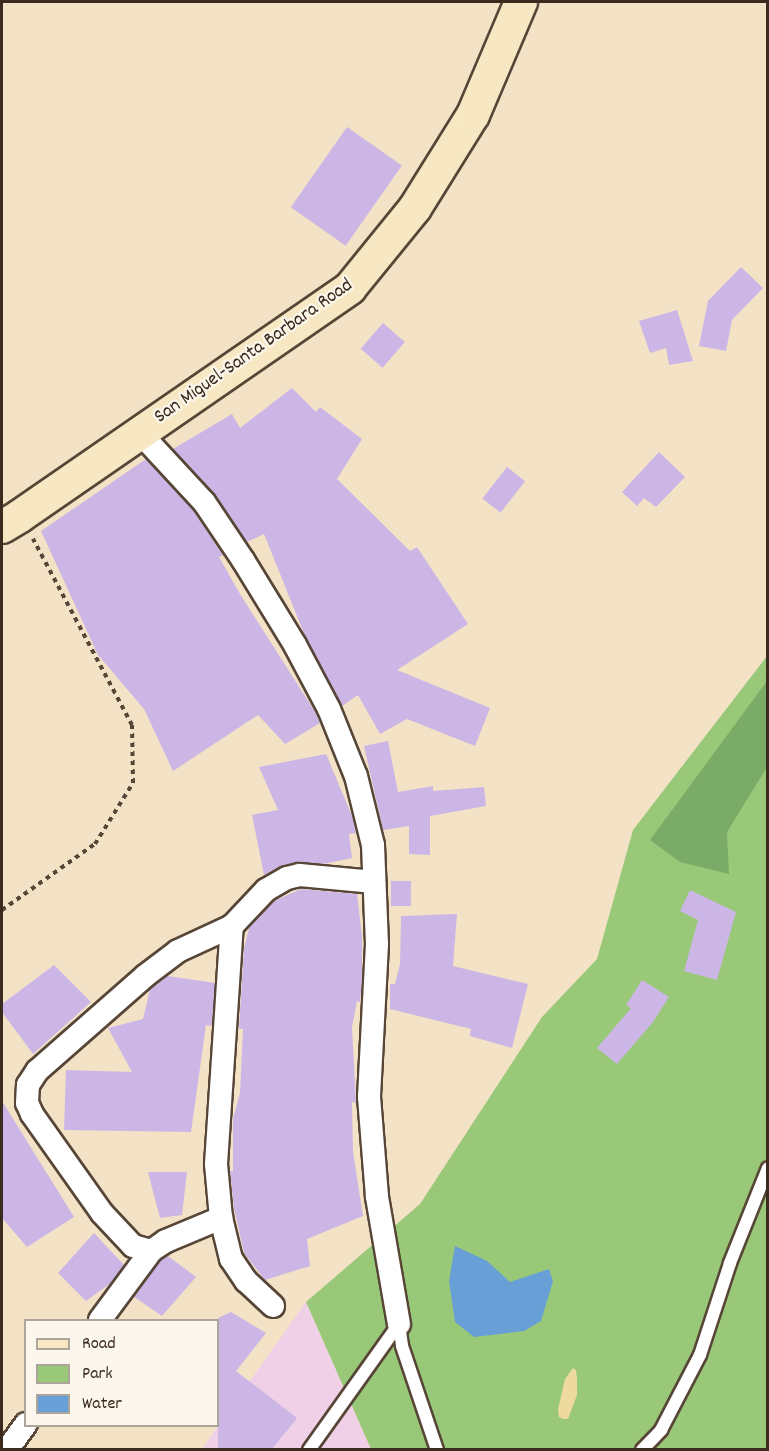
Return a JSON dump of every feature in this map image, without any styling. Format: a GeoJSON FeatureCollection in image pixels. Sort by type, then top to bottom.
{"type":"FeatureCollection","features":[{"type":"Feature","properties":{"kind":"main road","name":"San Miguel-Santa Barbara Road"},"geometry":{"type":"LineString","coordinates":[[11,521],[350,288],[415,208],[473,115],[520,2]]}},
{"type":"Feature","properties":{"kind":"street"},"geometry":{"type":"LineString","coordinates":[[140,433],[204,502],[295,645],[329,709],[356,776],[373,845],[377,944],[369,1097],[377,1197],[399,1324]]}},
{"type":"Feature","properties":{"kind":"street"},"geometry":{"type":"LineString","coordinates":[[151,1251],[134,1246],[102,1213],[32,1114],[27,1103],[28,1085],[37,1071],[145,976],[178,951],[232,926],[266,890],[287,878],[300,875],[374,882]]}},
{"type":"Feature","properties":{"kind":"street"},"geometry":{"type":"LineString","coordinates":[[232,926],[216,1164],[221,1218],[231,1259],[246,1281],[273,1306]]}},
{"type":"Feature","properties":{"kind":"street"},"geometry":{"type":"LineString","coordinates":[[101,1319],[151,1251],[166,1241],[221,1218]]}},
{"type":"Feature","properties":{"kind":"street"},"geometry":{"type":"LineString","coordinates":[[7,1449],[24,1427]]}},
{"type":"Feature","properties":{"kind":"lane"},"geometry":{"type":"LineString","coordinates":[[642,1449],[661,1430],[700,1355],[730,1263],[768,1168]]}},
{"type":"Feature","properties":{"kind":"lane"},"geometry":{"type":"LineString","coordinates":[[309,1449],[399,1324]]}},
{"type":"Feature","properties":{"kind":"lane"},"geometry":{"type":"LineString","coordinates":[[399,1324],[402,1346],[436,1449]]}},
{"type":"Feature","properties":{"kind":"path"},"geometry":{"type":"LineString","coordinates":[[2,910],[95,844],[134,783],[132,725],[11,521]]}},
{"type":"Feature","properties":{"kind":"shaded area"},"geometry":{"type":"Polygon","coordinates":[[[306,1302],[371,1449],[201,1450],[306,1302]]]}},
{"type":"Feature","properties":{"kind":"green space"},"geometry":{"type":"Polygon","coordinates":[[[767,656],[767,1449],[371,1449],[306,1302],[420,1204],[542,1017],[597,959],[633,830],[767,656]]]}},
{"type":"Feature","properties":{"kind":"green space"},"geometry":{"type":"Polygon","coordinates":[[[767,681],[767,767],[727,832],[729,874],[680,862],[650,840],[767,681]]]}},
{"type":"Feature","properties":{"kind":"sand"},"geometry":{"type":"Polygon","coordinates":[[[573,1368],[576,1370],[577,1395],[568,1419],[563,1419],[559,1417],[558,1409],[565,1379],[573,1368]]]}},
{"type":"Feature","properties":{"kind":"water"},"geometry":{"type":"Polygon","coordinates":[[[455,1246],[487,1261],[510,1282],[549,1269],[553,1281],[541,1321],[524,1331],[474,1337],[455,1322],[449,1281],[455,1246]]]}},
{"type":"Feature","properties":{"kind":"building"},"geometry":{"type":"Polygon","coordinates":[[[347,127],[402,165],[346,246],[291,207],[347,127]]]}},
{"type":"Feature","properties":{"kind":"building"},"geometry":{"type":"Polygon","coordinates":[[[741,267],[763,288],[732,320],[726,351],[699,346],[708,301],[741,267]]]}},
{"type":"Feature","properties":{"kind":"building"},"geometry":{"type":"Polygon","coordinates":[[[677,310],[693,361],[669,365],[666,348],[650,353],[639,321],[677,310]]]}},
{"type":"Feature","properties":{"kind":"building"},"geometry":{"type":"Polygon","coordinates":[[[383,323],[405,342],[383,368],[361,349],[383,323]]]}},
{"type":"Feature","properties":{"kind":"building"},"geometry":{"type":"Polygon","coordinates":[[[292,388],[316,412],[320,407],[362,439],[337,479],[410,551],[417,547],[468,624],[397,670],[490,708],[475,746],[407,719],[380,734],[358,695],[342,706],[305,636],[264,534],[247,542],[214,493],[173,449],[232,414],[240,428],[292,388]]]}},
{"type":"Feature","properties":{"kind":"building"},"geometry":{"type":"Polygon","coordinates":[[[659,452],[685,477],[656,507],[644,498],[637,506],[622,492],[659,452]]]}},
{"type":"Feature","properties":{"kind":"building"},"geometry":{"type":"Polygon","coordinates":[[[146,459],[193,510],[223,555],[219,557],[240,594],[317,715],[320,723],[285,744],[258,715],[173,771],[144,709],[98,655],[41,531],[146,459]]]}},
{"type":"Feature","properties":{"kind":"building"},"geometry":{"type":"Polygon","coordinates":[[[507,467],[525,481],[500,513],[482,499],[507,467]]]}},
{"type":"Feature","properties":{"kind":"building"},"geometry":{"type":"Polygon","coordinates":[[[388,741],[398,792],[433,786],[433,791],[484,787],[486,806],[430,816],[430,855],[409,854],[409,826],[383,830],[364,746],[388,741]]]}},
{"type":"Feature","properties":{"kind":"building"},"geometry":{"type":"Polygon","coordinates":[[[326,754],[352,816],[356,833],[349,834],[352,858],[323,864],[297,862],[281,866],[264,875],[252,815],[278,810],[259,767],[326,754]]]}},
{"type":"Feature","properties":{"kind":"building"},"geometry":{"type":"Polygon","coordinates":[[[391,881],[411,881],[411,906],[391,906],[391,881]]]}},
{"type":"Feature","properties":{"kind":"building"},"geometry":{"type":"Polygon","coordinates":[[[301,889],[357,894],[362,936],[362,980],[360,1002],[357,1001],[352,1027],[356,1103],[352,1102],[353,1152],[363,1216],[307,1239],[310,1266],[265,1280],[244,1253],[234,1208],[230,1171],[233,1171],[233,1119],[240,1093],[243,1029],[239,1029],[244,949],[249,928],[274,901],[301,889]]]}},
{"type":"Feature","properties":{"kind":"building"},"geometry":{"type":"Polygon","coordinates":[[[690,890],[736,912],[717,980],[684,971],[698,920],[680,911],[690,890]]]}},
{"type":"Feature","properties":{"kind":"building"},"geometry":{"type":"Polygon","coordinates":[[[457,914],[453,966],[528,984],[512,1048],[470,1036],[471,1029],[390,1009],[390,984],[395,984],[400,964],[401,916],[457,914]]]}},
{"type":"Feature","properties":{"kind":"building"},"geometry":{"type":"Polygon","coordinates":[[[54,965],[91,1002],[33,1054],[2,1012],[2,1004],[54,965]]]}},
{"type":"Feature","properties":{"kind":"building"},"geometry":{"type":"Polygon","coordinates":[[[167,976],[215,983],[212,1026],[206,1025],[191,1132],[64,1130],[66,1070],[132,1072],[108,1028],[143,1019],[150,989],[167,976]]]}},
{"type":"Feature","properties":{"kind":"building"},"geometry":{"type":"Polygon","coordinates":[[[642,980],[669,997],[653,1022],[617,1064],[597,1048],[631,1008],[626,1005],[642,980]]]}},
{"type":"Feature","properties":{"kind":"building"},"geometry":{"type":"Polygon","coordinates":[[[2,1101],[74,1217],[27,1247],[2,1218],[2,1101]]]}},
{"type":"Feature","properties":{"kind":"building"},"geometry":{"type":"Polygon","coordinates":[[[148,1172],[187,1172],[182,1215],[160,1218],[148,1172]]]}},
{"type":"Feature","properties":{"kind":"building"},"geometry":{"type":"Polygon","coordinates":[[[94,1233],[124,1265],[111,1283],[86,1301],[58,1273],[94,1233]]]}},
{"type":"Feature","properties":{"kind":"building"},"geometry":{"type":"Polygon","coordinates":[[[168,1256],[196,1277],[162,1316],[134,1297],[160,1261],[168,1256]]]}},
{"type":"Feature","properties":{"kind":"building"},"geometry":{"type":"Polygon","coordinates":[[[231,1312],[266,1333],[236,1371],[297,1418],[272,1449],[218,1449],[218,1318],[231,1312]]]}}]}
